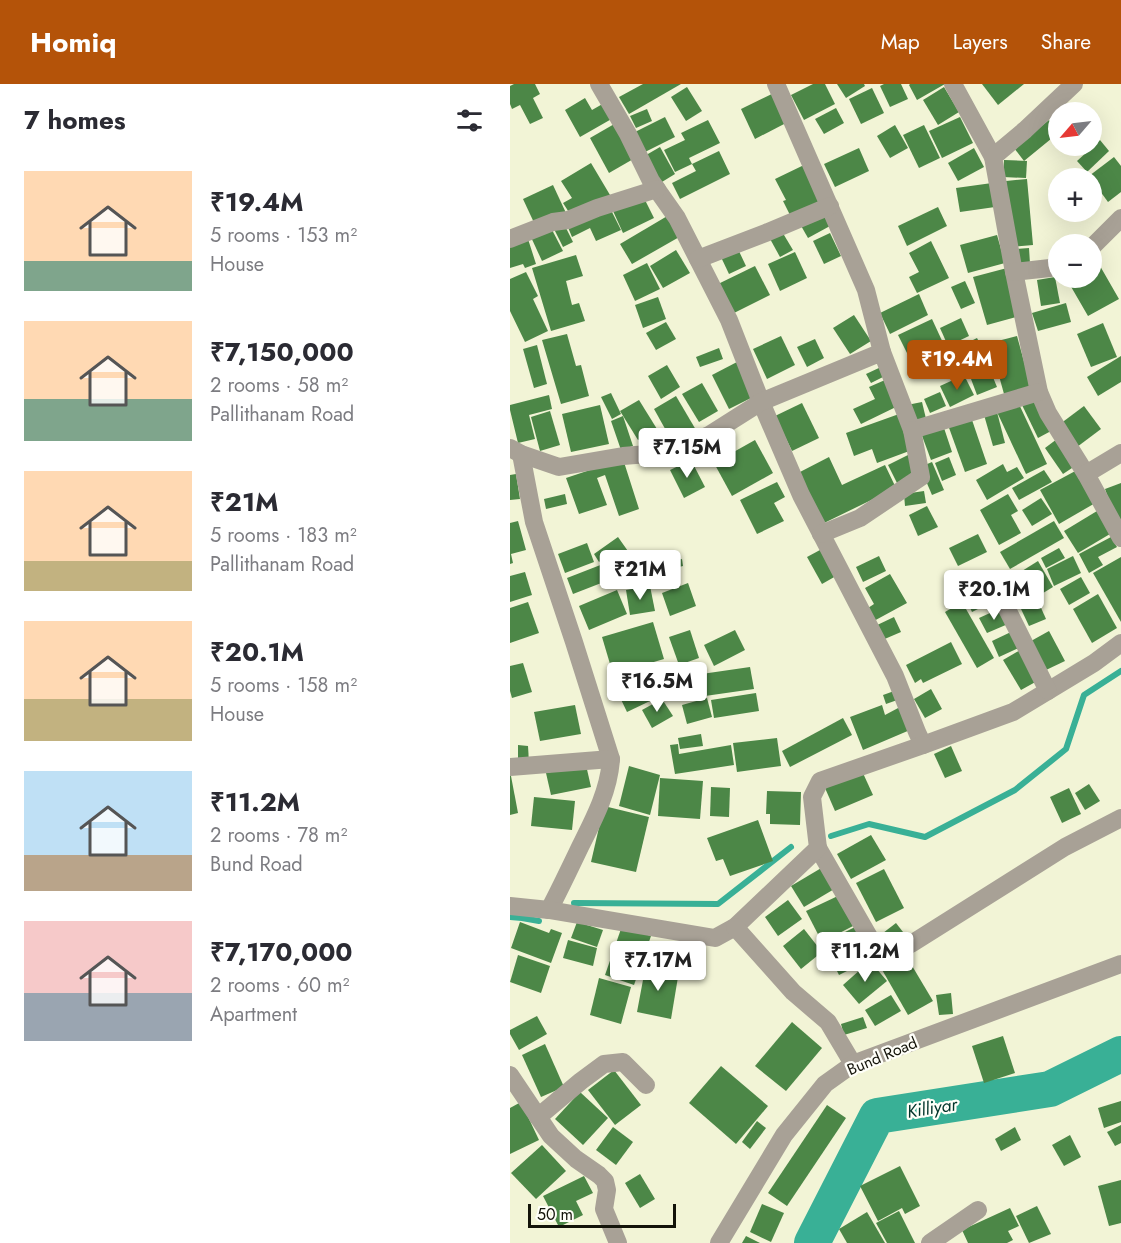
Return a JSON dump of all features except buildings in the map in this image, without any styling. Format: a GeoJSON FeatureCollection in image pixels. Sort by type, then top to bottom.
{"type":"FeatureCollection","features":[{"type":"Feature","properties":{"kind":"street"},"geometry":{"type":"LineString","coordinates":[[599,84],[628,134],[651,181],[677,218],[729,320],[801,495],[895,676],[923,745]]}},
{"type":"Feature","properties":{"kind":"street"},"geometry":{"type":"LineString","coordinates":[[776,84],[866,290],[882,352],[912,430],[921,477],[860,518],[821,534]]}},
{"type":"Feature","properties":{"kind":"street"},"geometry":{"type":"LineString","coordinates":[[953,84],[993,157],[1039,392],[1048,413],[1086,474],[1121,538]]}},
{"type":"Feature","properties":{"kind":"street"},"geometry":{"type":"LineString","coordinates":[[993,157],[1074,84]]}},
{"type":"Feature","properties":{"kind":"street"},"geometry":{"type":"LineString","coordinates":[[510,239],[554,222],[568,220],[657,189]]}},
{"type":"Feature","properties":{"kind":"street"},"geometry":{"type":"LineString","coordinates":[[698,259],[830,206]]}},
{"type":"Feature","properties":{"kind":"street"},"geometry":{"type":"LineString","coordinates":[[1102,237],[1121,218]]}},
{"type":"Feature","properties":{"kind":"street"},"geometry":{"type":"LineString","coordinates":[[1014,272],[1048,268]]}},
{"type":"Feature","properties":{"kind":"street"},"geometry":{"type":"LineString","coordinates":[[516,451],[559,467],[673,450],[709,435],[761,402],[882,352]]}},
{"type":"Feature","properties":{"kind":"street"},"geometry":{"type":"LineString","coordinates":[[912,430],[1039,392]]}},
{"type":"Feature","properties":{"kind":"street"},"geometry":{"type":"LineString","coordinates":[[516,451],[534,522],[611,759],[605,791],[590,828],[549,910]]}},
{"type":"Feature","properties":{"kind":"street"},"geometry":{"type":"LineString","coordinates":[[1086,474],[1121,453]]}},
{"type":"Feature","properties":{"kind":"street"},"geometry":{"type":"LineString","coordinates":[[1006,608],[1048,691]]}},
{"type":"Feature","properties":{"kind":"street"},"geometry":{"type":"LineString","coordinates":[[1121,643],[1094,663],[1013,712],[820,781],[812,797],[818,848],[872,942],[886,951],[911,944],[1065,847],[1121,818]]}},
{"type":"Feature","properties":{"kind":"street"},"geometry":{"type":"LineString","coordinates":[[510,766],[611,759]]}},
{"type":"Feature","properties":{"kind":"street"},"geometry":{"type":"LineString","coordinates":[[510,906],[549,910],[715,938],[735,927],[818,848]]}},
{"type":"Feature","properties":{"kind":"street"},"geometry":{"type":"LineString","coordinates":[[735,927],[794,992],[828,1022],[853,1064]]}},
{"type":"Feature","properties":{"kind":"street","name":"Bund Road"},"geometry":{"type":"LineString","coordinates":[[719,1243],[784,1135],[825,1084],[853,1064],[1121,964]]}},
{"type":"Feature","properties":{"kind":"street"},"geometry":{"type":"LineString","coordinates":[[538,1117],[604,1064],[622,1062],[646,1085]]}},
{"type":"Feature","properties":{"kind":"street"},"geometry":{"type":"LineString","coordinates":[[510,1075],[551,1136],[605,1181],[607,1190],[604,1209],[618,1243]]}},
{"type":"Feature","properties":{"kind":"street"},"geometry":{"type":"LineString","coordinates":[[930,1243],[978,1210]]}},
{"type":"Feature","properties":{"kind":"waterway"},"geometry":{"type":"LineString","coordinates":[[831,836],[869,824],[925,837],[1015,790],[1066,749],[1084,695],[1121,671]]}},
{"type":"Feature","properties":{"kind":"waterway"},"geometry":{"type":"LineString","coordinates":[[574,903],[718,904],[791,847]]}},
{"type":"Feature","properties":{"kind":"waterway"},"geometry":{"type":"LineString","coordinates":[[510,917],[539,921]]}},
{"type":"Feature","properties":{"kind":"waterway","name":"Killiyar"},"geometry":{"type":"LineString","coordinates":[[812,1243],[877,1116],[1050,1089],[1121,1054]]}}]}
